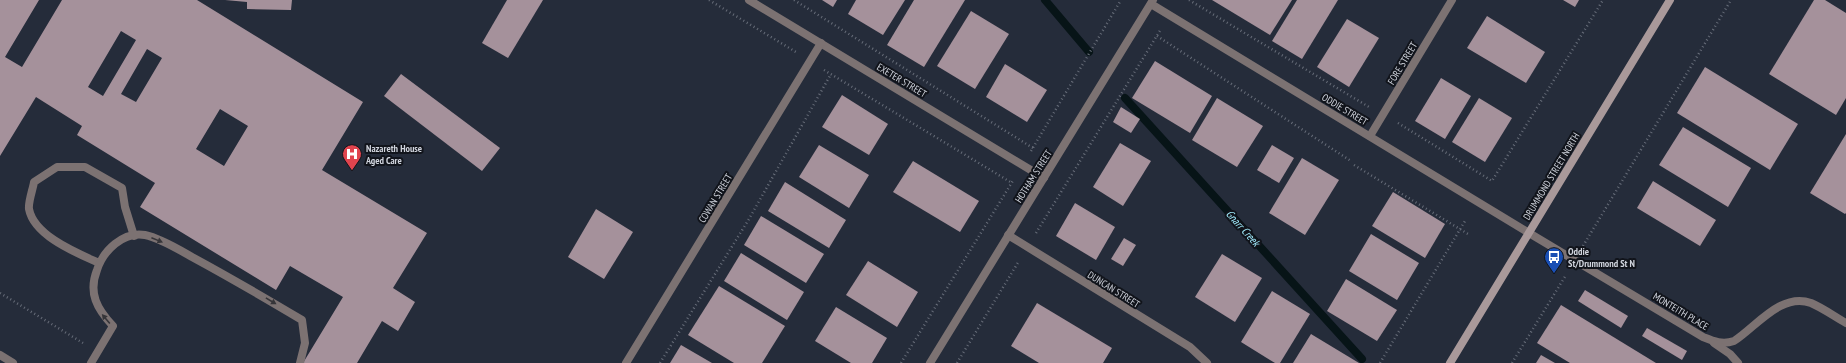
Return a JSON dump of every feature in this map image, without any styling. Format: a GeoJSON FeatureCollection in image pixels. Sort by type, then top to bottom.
{"type":"FeatureCollection","features":[{"type":"Feature","properties":{"kind":"main road","name":"DRUMMOND STREET NORTH"},"geometry":{"type":"LineString","coordinates":[[1450,363],[1670,0]]}},
{"type":"Feature","properties":{"kind":"street","name":"EXETER STREET"},"geometry":{"type":"LineString","coordinates":[[749,0],[1044,178]]}},
{"type":"Feature","properties":{"kind":"street","name":"FORE STREET"},"geometry":{"type":"LineString","coordinates":[[1370,136],[1452,0]]}},
{"type":"Feature","properties":{"kind":"street","name":"ODDIE STREET"},"geometry":{"type":"LineString","coordinates":[[1152,2],[1529,233]]}},
{"type":"Feature","properties":{"kind":"street","name":"HOTHAM STREET"},"geometry":{"type":"LineString","coordinates":[[930,363],[1152,2]]}},
{"type":"Feature","properties":{"kind":"street","name":"COWAN STREET"},"geometry":{"type":"LineString","coordinates":[[626,363],[821,43]]}},
{"type":"Feature","properties":{"kind":"street"},"geometry":{"type":"LineString","coordinates":[[99,263],[65,248],[38,228],[29,209],[34,182],[56,168],[85,167],[122,188],[125,206],[134,236]]}},
{"type":"Feature","properties":{"kind":"street","name":"MONTEITH PLACE"},"geometry":{"type":"LineString","coordinates":[[1529,233],[1575,259],[1703,337],[1718,343],[1734,341],[1772,311],[1787,303],[1795,301],[1811,303],[1846,324]]}},
{"type":"Feature","properties":{"kind":"street"},"geometry":{"type":"LineString","coordinates":[[91,363],[113,326],[103,316],[92,290],[99,263],[109,249],[121,240],[134,236],[145,235],[182,251],[238,281],[302,320],[305,343],[300,363]]}},
{"type":"Feature","properties":{"kind":"street","name":"DUNCAN STREET"},"geometry":{"type":"LineString","coordinates":[[1008,235],[1190,347],[1207,363]]}},
{"type":"Feature","properties":{"kind":"street"},"geometry":{"type":"LineString","coordinates":[[1703,337],[1724,349],[1738,363]]}},
{"type":"Feature","properties":{"kind":"street"},"geometry":{"type":"LineString","coordinates":[[0,355],[13,363]]}},
{"type":"Feature","properties":{"kind":"path"},"geometry":{"type":"LineString","coordinates":[[709,0],[1012,183]]}},
{"type":"Feature","properties":{"kind":"path"},"geometry":{"type":"LineString","coordinates":[[794,0],[1033,148]]}},
{"type":"Feature","properties":{"kind":"path"},"geometry":{"type":"LineString","coordinates":[[900,363],[1023,165],[1121,0]]}},
{"type":"Feature","properties":{"kind":"path"},"geometry":{"type":"LineString","coordinates":[[1189,0],[1492,181],[1603,0]]}},
{"type":"Feature","properties":{"kind":"path"},"geometry":{"type":"LineString","coordinates":[[1512,363],[1731,0]]}},
{"type":"Feature","properties":{"kind":"path"},"geometry":{"type":"LineString","coordinates":[[957,363],[1157,36],[1352,161]]}},
{"type":"Feature","properties":{"kind":"path"},"geometry":{"type":"LineString","coordinates":[[660,363],[748,218],[831,74]]}},
{"type":"Feature","properties":{"kind":"path"},"geometry":{"type":"LineString","coordinates":[[1354,165],[1468,234]]}},
{"type":"Feature","properties":{"kind":"path"},"geometry":{"type":"LineString","coordinates":[[1380,363],[1465,221]]}},
{"type":"Feature","properties":{"kind":"path"},"geometry":{"type":"LineString","coordinates":[[0,293],[98,352]]}},
{"type":"Feature","properties":{"kind":"building"},"geometry":{"type":"Polygon","coordinates":[[[0,0],[39,0],[5,57],[22,67],[62,0],[197,0],[363,102],[322,170],[427,233],[393,288],[415,302],[398,331],[382,321],[357,363],[303,363],[343,297],[290,266],[276,290],[140,207],[155,183],[77,135],[82,126],[36,97],[0,156],[0,0]],[[121,31],[88,87],[103,96],[136,40],[121,31]],[[147,49],[121,94],[136,102],[162,58],[147,49]],[[220,109],[196,149],[224,166],[248,126],[220,109]]]}},
{"type":"Feature","properties":{"kind":"building"},"geometry":{"type":"Polygon","coordinates":[[[225,0],[292,0],[291,10],[247,9],[247,2],[225,0]]]}},
{"type":"Feature","properties":{"kind":"building"},"geometry":{"type":"Polygon","coordinates":[[[507,0],[543,0],[508,58],[482,43],[507,0]]]}},
{"type":"Feature","properties":{"kind":"building"},"geometry":{"type":"Polygon","coordinates":[[[822,0],[837,0],[833,7],[822,0]]]}},
{"type":"Feature","properties":{"kind":"building"},"geometry":{"type":"Polygon","coordinates":[[[856,0],[905,0],[883,35],[848,14],[856,0]]]}},
{"type":"Feature","properties":{"kind":"building"},"geometry":{"type":"Polygon","coordinates":[[[914,0],[965,0],[924,67],[887,45],[914,0]]]}},
{"type":"Feature","properties":{"kind":"building"},"geometry":{"type":"Polygon","coordinates":[[[1212,0],[1292,0],[1270,35],[1212,0]]]}},
{"type":"Feature","properties":{"kind":"building"},"geometry":{"type":"Polygon","coordinates":[[[1297,0],[1338,0],[1302,59],[1272,41],[1297,0]]]}},
{"type":"Feature","properties":{"kind":"building"},"geometry":{"type":"Polygon","coordinates":[[[1563,0],[1579,0],[1575,7],[1563,0]]]}},
{"type":"Feature","properties":{"kind":"building"},"geometry":{"type":"Polygon","coordinates":[[[1814,0],[1825,0],[1846,13],[1846,98],[1836,115],[1769,74],[1814,0]]]}},
{"type":"Feature","properties":{"kind":"building"},"geometry":{"type":"Polygon","coordinates":[[[971,11],[1009,34],[975,89],[937,66],[971,11]]]}},
{"type":"Feature","properties":{"kind":"building"},"geometry":{"type":"Polygon","coordinates":[[[1487,16],[1545,52],[1526,83],[1467,48],[1487,16]]]}},
{"type":"Feature","properties":{"kind":"building"},"geometry":{"type":"Polygon","coordinates":[[[1347,19],[1379,38],[1349,87],[1317,67],[1347,19]]]}},
{"type":"Feature","properties":{"kind":"building"},"geometry":{"type":"Polygon","coordinates":[[[1155,61],[1212,96],[1190,133],[1132,98],[1155,61]]]}},
{"type":"Feature","properties":{"kind":"building"},"geometry":{"type":"Polygon","coordinates":[[[1005,64],[1047,90],[1027,122],[986,97],[1005,64]]]}},
{"type":"Feature","properties":{"kind":"building"},"geometry":{"type":"Polygon","coordinates":[[[1705,67],[1798,124],[1770,170],[1677,113],[1705,67]]]}},
{"type":"Feature","properties":{"kind":"building"},"geometry":{"type":"Polygon","coordinates":[[[401,74],[500,148],[482,171],[384,96],[401,74]]]}},
{"type":"Feature","properties":{"kind":"building"},"geometry":{"type":"Polygon","coordinates":[[[1441,78],[1471,96],[1445,139],[1415,121],[1441,78]]]}},
{"type":"Feature","properties":{"kind":"building"},"geometry":{"type":"Polygon","coordinates":[[[842,95],[888,124],[869,155],[822,127],[842,95]]]}},
{"type":"Feature","properties":{"kind":"building"},"geometry":{"type":"Polygon","coordinates":[[[1217,98],[1263,126],[1237,167],[1192,140],[1217,98]]]}},
{"type":"Feature","properties":{"kind":"building"},"geometry":{"type":"Polygon","coordinates":[[[1479,98],[1512,118],[1485,162],[1452,142],[1479,98]]]}},
{"type":"Feature","properties":{"kind":"building"},"geometry":{"type":"Polygon","coordinates":[[[1121,107],[1140,119],[1131,133],[1113,122],[1121,107]]]}},
{"type":"Feature","properties":{"kind":"building"},"geometry":{"type":"Polygon","coordinates":[[[1683,127],[1751,168],[1728,207],[1659,165],[1683,127]]]}},
{"type":"Feature","properties":{"kind":"building"},"geometry":{"type":"Polygon","coordinates":[[[1846,134],[1846,213],[1845,214],[1810,193],[1846,134]]]}},
{"type":"Feature","properties":{"kind":"building"},"geometry":{"type":"Polygon","coordinates":[[[1120,143],[1151,161],[1123,206],[1093,187],[1120,143]]]}},
{"type":"Feature","properties":{"kind":"building"},"geometry":{"type":"Polygon","coordinates":[[[819,145],[869,175],[849,208],[799,177],[819,145]]]}},
{"type":"Feature","properties":{"kind":"building"},"geometry":{"type":"Polygon","coordinates":[[[1272,145],[1294,158],[1279,183],[1257,170],[1272,145]]]}},
{"type":"Feature","properties":{"kind":"building"},"geometry":{"type":"Polygon","coordinates":[[[1302,158],[1339,180],[1305,235],[1269,213],[1302,158]]]}},
{"type":"Feature","properties":{"kind":"building"},"geometry":{"type":"Polygon","coordinates":[[[913,161],[979,201],[960,232],[893,192],[913,161]]]}},
{"type":"Feature","properties":{"kind":"building"},"geometry":{"type":"Polygon","coordinates":[[[1653,181],[1716,220],[1700,246],[1637,208],[1653,181]]]}},
{"type":"Feature","properties":{"kind":"building"},"geometry":{"type":"Polygon","coordinates":[[[785,182],[846,220],[829,248],[768,211],[785,182]]]}},
{"type":"Feature","properties":{"kind":"building"},"geometry":{"type":"Polygon","coordinates":[[[1393,192],[1445,224],[1425,258],[1372,226],[1393,192]]]}},
{"type":"Feature","properties":{"kind":"building"},"geometry":{"type":"Polygon","coordinates":[[[1075,203],[1115,227],[1096,260],[1056,236],[1075,203]]]}},
{"type":"Feature","properties":{"kind":"building"},"geometry":{"type":"Polygon","coordinates":[[[596,209],[633,232],[604,279],[568,257],[596,209]]]}},
{"type":"Feature","properties":{"kind":"building"},"geometry":{"type":"Polygon","coordinates":[[[761,216],[824,254],[806,283],[744,245],[761,216]]]}},
{"type":"Feature","properties":{"kind":"building"},"geometry":{"type":"Polygon","coordinates":[[[1371,234],[1419,263],[1397,300],[1349,271],[1371,234]]]}},
{"type":"Feature","properties":{"kind":"building"},"geometry":{"type":"Polygon","coordinates":[[[1124,238],[1136,245],[1123,266],[1111,259],[1124,238]]]}},
{"type":"Feature","properties":{"kind":"building"},"geometry":{"type":"Polygon","coordinates":[[[741,253],[804,292],[787,320],[724,281],[741,253]]]}},
{"type":"Feature","properties":{"kind":"building"},"geometry":{"type":"Polygon","coordinates":[[[1222,254],[1262,278],[1235,322],[1195,297],[1222,254]]]}},
{"type":"Feature","properties":{"kind":"building"},"geometry":{"type":"Polygon","coordinates":[[[868,261],[918,292],[897,327],[846,295],[868,261]]]}},
{"type":"Feature","properties":{"kind":"building"},"geometry":{"type":"Polygon","coordinates":[[[1346,279],[1397,310],[1377,341],[1327,311],[1346,279]]]}},
{"type":"Feature","properties":{"kind":"building"},"geometry":{"type":"Polygon","coordinates":[[[719,286],[785,326],[762,363],[734,363],[688,335],[719,286]]]}},
{"type":"Feature","properties":{"kind":"building"},"geometry":{"type":"Polygon","coordinates":[[[1585,290],[1628,316],[1621,328],[1578,301],[1585,290]]]}},
{"type":"Feature","properties":{"kind":"building"},"geometry":{"type":"Polygon","coordinates":[[[1272,291],[1310,314],[1280,363],[1275,363],[1241,342],[1272,291]]]}},
{"type":"Feature","properties":{"kind":"building"},"geometry":{"type":"Polygon","coordinates":[[[1037,303],[1112,348],[1103,363],[1039,363],[1011,346],[1037,303]]]}},
{"type":"Feature","properties":{"kind":"building"},"geometry":{"type":"Polygon","coordinates":[[[1561,305],[1656,363],[1570,363],[1537,343],[1561,305]]]}},
{"type":"Feature","properties":{"kind":"building"},"geometry":{"type":"Polygon","coordinates":[[[836,307],[887,338],[872,363],[851,363],[815,341],[836,307]]]}},
{"type":"Feature","properties":{"kind":"building"},"geometry":{"type":"Polygon","coordinates":[[[1647,328],[1687,351],[1682,360],[1642,336],[1647,328]]]}},
{"type":"Feature","properties":{"kind":"building"},"geometry":{"type":"Polygon","coordinates":[[[1311,334],[1359,363],[1293,363],[1311,334]]]}},
{"type":"Feature","properties":{"kind":"building"},"geometry":{"type":"Polygon","coordinates":[[[681,345],[712,363],[670,363],[681,345]]]}},
{"type":"Feature","properties":{"kind":"building"},"geometry":{"type":"Polygon","coordinates":[[[1541,355],[1555,363],[1536,363],[1541,355]]]}},
{"type":"Feature","properties":{"kind":"waterway","name":"Gnarr Creek"},"geometry":{"type":"LineString","coordinates":[[1045,0],[1089,52]]}},
{"type":"Feature","properties":{"kind":"waterway","name":"Gnarr Creek"},"geometry":{"type":"LineString","coordinates":[[1125,98],[1362,359]]}},
{"type":"Feature","properties":{"kind":"place","name":"Nazareth House Aged Care"},"geometry":{"type":"Point","coordinates":[352,171]}},
{"type":"Feature","properties":{"kind":"place","name":"Oddie St/Drummond St N"},"geometry":{"type":"Point","coordinates":[1554,274]}}]}
